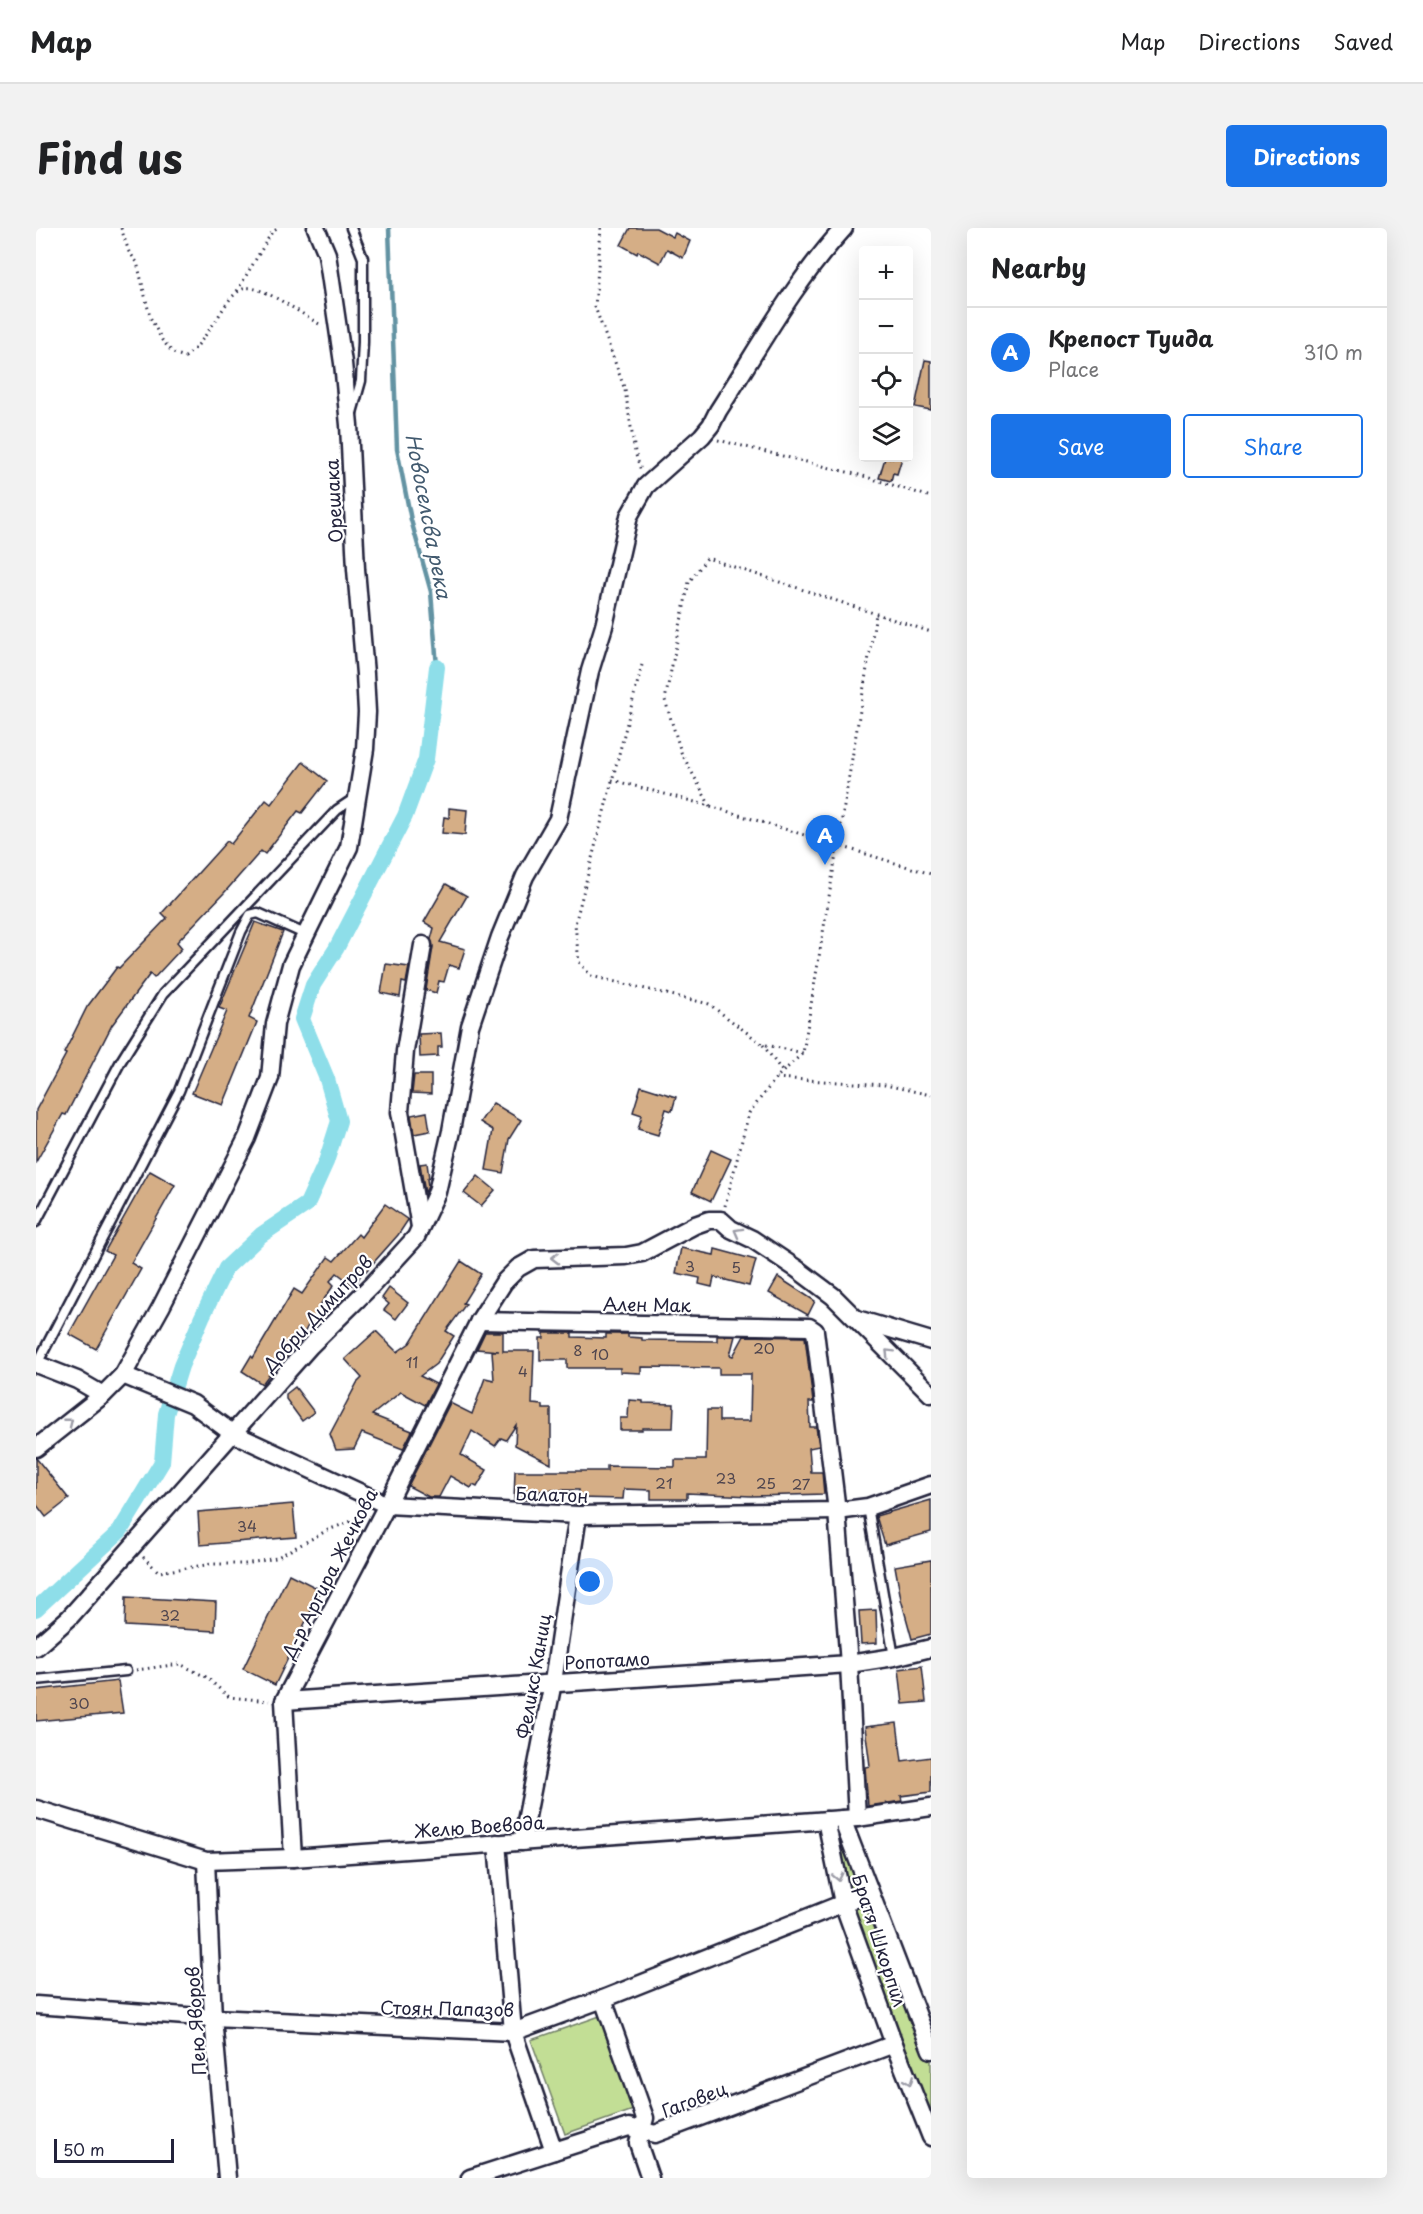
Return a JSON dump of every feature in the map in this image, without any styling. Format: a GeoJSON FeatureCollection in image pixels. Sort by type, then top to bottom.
{"type":"FeatureCollection","features":[{"type":"Feature","properties":{"kind":"street","name":"Орешака"},"geometry":{"type":"LineString","coordinates":[[103,1395],[123,1374],[161,1307],[247,1138],[270,1078],[275,1024],[291,965],[350,847],[361,775],[367,712],[356,568],[349,425],[327,255],[316,228]]}},
{"type":"Feature","properties":{"kind":"street","name":"Добри Димитров"},"geometry":{"type":"LineString","coordinates":[[36,1647],[69,1618],[310,1346],[372,1285],[416,1237],[436,1192],[452,1131],[470,1026],[500,937],[525,876],[558,819],[590,670],[604,626],[629,516],[646,486],[702,436],[711,425],[783,309],[825,249],[844,228]]}},
{"type":"Feature","properties":{"kind":"street"},"geometry":{"type":"LineString","coordinates":[[420,1227],[400,1112],[405,1052],[423,945]]}},
{"type":"Feature","properties":{"kind":"street","name":"Д-р Аргира Жечкова"},"geometry":{"type":"LineString","coordinates":[[284,1701],[479,1321],[504,1282],[518,1268],[534,1259],[593,1258],[634,1254],[657,1246],[695,1225],[709,1220],[721,1220]]}},
{"type":"Feature","properties":{"kind":"street"},"geometry":{"type":"LineString","coordinates":[[721,1220],[731,1229],[752,1239],[797,1269],[833,1296],[931,1394]]}},
{"type":"Feature","properties":{"kind":"street"},"geometry":{"type":"LineString","coordinates":[[856,1319],[931,1341]]}},
{"type":"Feature","properties":{"kind":"street","name":"Ален Мак"},"geometry":{"type":"LineString","coordinates":[[479,1321],[809,1327],[813,1329]]}},
{"type":"Feature","properties":{"kind":"street","name":"Братя Шкорпил"},"geometry":{"type":"LineString","coordinates":[[813,1329],[816,1334],[837,1511],[849,1664],[842,1819],[843,1903],[931,2138]]}},
{"type":"Feature","properties":{"kind":"street"},"geometry":{"type":"LineString","coordinates":[[36,1448],[103,1395],[77,1380],[37,1364]]}},
{"type":"Feature","properties":{"kind":"street","name":"Балатон"},"geometry":{"type":"LineString","coordinates":[[123,1374],[193,1404],[232,1433],[387,1504],[578,1515],[837,1511],[868,1507],[931,1485]]}},
{"type":"Feature","properties":{"kind":"street","name":"Феликс Каниц"},"geometry":{"type":"LineString","coordinates":[[522,1842],[553,1682],[578,1515]]}},
{"type":"Feature","properties":{"kind":"street","name":"Ропотамо"},"geometry":{"type":"LineString","coordinates":[[284,1701],[849,1664],[931,1648]]}},
{"type":"Feature","properties":{"kind":"street"},"geometry":{"type":"LineString","coordinates":[[284,1701],[294,1858]]}},
{"type":"Feature","properties":{"kind":"street","name":"Желю Воевода"},"geometry":{"type":"LineString","coordinates":[[36,1809],[206,1861],[294,1858],[842,1819],[931,1807]]}},
{"type":"Feature","properties":{"kind":"street","name":"Братя Шкорпил"},"geometry":{"type":"LineString","coordinates":[[842,1819],[931,2050]]}},
{"type":"Feature","properties":{"kind":"street"},"geometry":{"type":"LineString","coordinates":[[497,1843],[513,2032],[554,2151]]}},
{"type":"Feature","properties":{"kind":"street","name":"Пею Яворов"},"geometry":{"type":"LineString","coordinates":[[206,1861],[213,2018],[226,2178]]}},
{"type":"Feature","properties":{"kind":"street","name":"Стоян Папазов"},"geometry":{"type":"LineString","coordinates":[[36,2005],[213,2018],[513,2032],[603,1999],[869,1893]]}},
{"type":"Feature","properties":{"kind":"street"},"geometry":{"type":"LineString","coordinates":[[603,1999],[645,2118],[638,2143],[650,2178]]}},
{"type":"Feature","properties":{"kind":"street","name":"Гаговец"},"geometry":{"type":"LineString","coordinates":[[470,2178],[630,2127],[655,2134],[894,2044]]}},
{"type":"Feature","properties":{"kind":"lane"},"geometry":{"type":"LineString","coordinates":[[349,425],[361,381],[363,342],[363,258],[351,228]]}},
{"type":"Feature","properties":{"kind":"lane"},"geometry":{"type":"LineString","coordinates":[[36,1222],[121,1061],[163,994],[337,810],[358,796]]}},
{"type":"Feature","properties":{"kind":"lane"},"geometry":{"type":"LineString","coordinates":[[37,1364],[179,1091],[241,932],[250,915],[258,913],[307,935]]}},
{"type":"Feature","properties":{"kind":"lane"},"geometry":{"type":"LineString","coordinates":[[868,1507],[894,1657]]}},
{"type":"Feature","properties":{"kind":"lane"},"geometry":{"type":"LineString","coordinates":[[36,1680],[126,1671]]}},
{"type":"Feature","properties":{"kind":"path"},"geometry":{"type":"LineString","coordinates":[[121,228],[129,252],[137,262],[150,317],[162,340],[173,353],[185,357],[195,350],[237,293],[272,232],[279,228]]}},
{"type":"Feature","properties":{"kind":"path"},"geometry":{"type":"LineString","coordinates":[[601,228],[595,307],[625,390],[635,452],[646,486]]}},
{"type":"Feature","properties":{"kind":"path"},"geometry":{"type":"LineString","coordinates":[[237,293],[247,288],[261,291],[338,335]]}},
{"type":"Feature","properties":{"kind":"path"},"geometry":{"type":"LineString","coordinates":[[702,436],[863,476],[931,497]]}},
{"type":"Feature","properties":{"kind":"path"},"geometry":{"type":"LineString","coordinates":[[710,806],[681,752],[665,700],[689,582],[707,558],[931,632]]}},
{"type":"Feature","properties":{"kind":"path"},"geometry":{"type":"LineString","coordinates":[[721,1220],[749,1113],[776,1078],[803,1053],[876,614]]}},
{"type":"Feature","properties":{"kind":"path"},"geometry":{"type":"LineString","coordinates":[[642,665],[575,924],[579,962],[591,976],[710,1004],[762,1044],[783,1072]]}},
{"type":"Feature","properties":{"kind":"path"},"geometry":{"type":"LineString","coordinates":[[612,780],[710,806],[931,874]]}},
{"type":"Feature","properties":{"kind":"path"},"geometry":{"type":"LineString","coordinates":[[762,1044],[803,1053]]}},
{"type":"Feature","properties":{"kind":"path"},"geometry":{"type":"LineString","coordinates":[[776,1078],[885,1085],[931,1095]]}},
{"type":"Feature","properties":{"kind":"path"},"geometry":{"type":"LineString","coordinates":[[132,1547],[159,1572],[212,1564],[245,1564],[276,1558],[328,1530],[370,1514],[387,1504]]}},
{"type":"Feature","properties":{"kind":"path"},"geometry":{"type":"LineString","coordinates":[[126,1671],[180,1664],[206,1677],[229,1697],[284,1701]]}},
{"type":"Feature","properties":{"kind":"green space"},"geometry":{"type":"Polygon","coordinates":[[[826,1820],[869,1893],[931,2050],[931,2134],[894,2044],[826,1820]]]}},
{"type":"Feature","properties":{"kind":"green space"},"geometry":{"type":"Polygon","coordinates":[[[600,2016],[633,2110],[565,2134],[531,2040],[600,2016]]]}},
{"type":"Feature","properties":{"kind":"building"},"geometry":{"type":"Polygon","coordinates":[[[630,228],[656,228],[673,237],[675,233],[690,241],[683,258],[667,249],[660,263],[621,245],[630,228]]]}},
{"type":"Feature","properties":{"kind":"building"},"geometry":{"type":"Polygon","coordinates":[[[925,360],[931,361],[931,410],[915,407],[925,360]]]}},
{"type":"Feature","properties":{"kind":"building"},"geometry":{"type":"Polygon","coordinates":[[[884,462],[901,462],[897,474],[893,473],[891,481],[879,478],[884,462]]]}},
{"type":"Feature","properties":{"kind":"building"},"geometry":{"type":"Polygon","coordinates":[[[303,762],[327,781],[302,813],[298,811],[265,854],[261,851],[177,942],[182,948],[154,978],[150,974],[112,1025],[66,1115],[63,1114],[36,1162],[36,1110],[66,1054],[64,1053],[87,1007],[117,967],[119,968],[167,918],[162,913],[227,841],[231,844],[266,800],[271,804],[303,762]]]}},
{"type":"Feature","properties":{"kind":"building"},"geometry":{"type":"Polygon","coordinates":[[[449,808],[467,810],[465,835],[442,833],[444,817],[449,818],[449,808]]]}},
{"type":"Feature","properties":{"kind":"building"},"geometry":{"type":"Polygon","coordinates":[[[446,884],[467,896],[440,942],[465,949],[459,968],[449,965],[444,982],[439,981],[436,993],[426,990],[434,928],[424,922],[446,884]]]}},
{"type":"Feature","properties":{"kind":"building"},"geometry":{"type":"Polygon","coordinates":[[[255,922],[283,932],[249,1018],[257,1022],[223,1105],[192,1093],[227,1011],[219,1008],[255,922]]]}},
{"type":"Feature","properties":{"kind":"building"},"geometry":{"type":"Polygon","coordinates":[[[386,964],[409,967],[406,983],[402,982],[400,997],[381,993],[386,964]]]}},
{"type":"Feature","properties":{"kind":"building"},"geometry":{"type":"Polygon","coordinates":[[[441,1033],[442,1047],[438,1047],[438,1056],[420,1057],[419,1034],[441,1033]]]}},
{"type":"Feature","properties":{"kind":"building"},"geometry":{"type":"Polygon","coordinates":[[[414,1075],[431,1075],[431,1094],[412,1093],[414,1075]]]}},
{"type":"Feature","properties":{"kind":"building"},"geometry":{"type":"Polygon","coordinates":[[[641,1086],[676,1097],[672,1111],[666,1109],[658,1135],[638,1129],[642,1115],[633,1112],[641,1086]]]}},
{"type":"Feature","properties":{"kind":"building"},"geometry":{"type":"Polygon","coordinates":[[[493,1103],[521,1120],[509,1139],[503,1173],[486,1170],[493,1130],[480,1122],[493,1103]]]}},
{"type":"Feature","properties":{"kind":"building"},"geometry":{"type":"Polygon","coordinates":[[[427,1112],[430,1131],[414,1134],[411,1115],[427,1112]]]}},
{"type":"Feature","properties":{"kind":"building"},"geometry":{"type":"Polygon","coordinates":[[[711,1150],[731,1159],[711,1201],[692,1192],[711,1150]]]}},
{"type":"Feature","properties":{"kind":"building"},"geometry":{"type":"Polygon","coordinates":[[[427,1163],[429,1178],[425,1193],[420,1164],[427,1163]]]}},
{"type":"Feature","properties":{"kind":"building"},"geometry":{"type":"Polygon","coordinates":[[[150,1171],[175,1185],[131,1263],[141,1269],[96,1349],[69,1334],[113,1255],[105,1251],[150,1171]]]}},
{"type":"Feature","properties":{"kind":"building"},"geometry":{"type":"Polygon","coordinates":[[[478,1176],[495,1190],[481,1206],[464,1193],[478,1176]]]}},
{"type":"Feature","properties":{"kind":"building"},"geometry":{"type":"Polygon","coordinates":[[[385,1204],[408,1220],[398,1235],[366,1271],[364,1270],[354,1286],[337,1273],[330,1281],[334,1285],[320,1305],[325,1308],[314,1325],[310,1322],[298,1344],[286,1358],[283,1356],[262,1384],[242,1371],[251,1356],[253,1358],[294,1289],[302,1294],[328,1257],[334,1261],[358,1234],[361,1237],[385,1204]]]}},
{"type":"Feature","properties":{"kind":"building"},"geometry":{"type":"Polygon","coordinates":[[[681,1248],[714,1255],[715,1249],[756,1260],[749,1286],[714,1277],[712,1287],[699,1284],[700,1278],[676,1273],[681,1248]]]}},
{"type":"Feature","properties":{"kind":"building"},"geometry":{"type":"Polygon","coordinates":[[[461,1261],[481,1274],[463,1303],[466,1304],[446,1331],[454,1336],[436,1364],[420,1376],[436,1384],[425,1405],[401,1392],[372,1415],[412,1431],[403,1449],[362,1433],[354,1449],[336,1450],[330,1434],[357,1383],[362,1378],[345,1359],[376,1331],[397,1352],[410,1343],[461,1261]]]}},
{"type":"Feature","properties":{"kind":"building"},"geometry":{"type":"Polygon","coordinates":[[[778,1277],[815,1301],[808,1315],[769,1293],[778,1277]]]}},
{"type":"Feature","properties":{"kind":"building"},"geometry":{"type":"Polygon","coordinates":[[[389,1288],[408,1303],[396,1319],[384,1310],[389,1304],[382,1298],[389,1288]]]}},
{"type":"Feature","properties":{"kind":"building"},"geometry":{"type":"Polygon","coordinates":[[[485,1332],[503,1332],[503,1351],[534,1351],[532,1404],[543,1405],[543,1409],[551,1409],[551,1464],[515,1445],[516,1425],[506,1440],[501,1438],[495,1446],[472,1431],[461,1455],[487,1470],[477,1487],[473,1485],[471,1488],[450,1476],[439,1497],[429,1497],[408,1486],[450,1403],[472,1414],[485,1378],[494,1380],[492,1351],[499,1351],[477,1349],[485,1332]]]}},
{"type":"Feature","properties":{"kind":"building"},"geometry":{"type":"Polygon","coordinates":[[[544,1333],[572,1333],[572,1337],[606,1338],[606,1334],[628,1334],[628,1337],[642,1338],[642,1340],[717,1341],[717,1336],[735,1336],[730,1355],[733,1356],[744,1336],[805,1337],[813,1402],[809,1402],[810,1427],[816,1427],[819,1446],[809,1448],[811,1472],[822,1472],[824,1494],[751,1496],[687,1493],[687,1499],[651,1499],[651,1490],[624,1489],[623,1499],[579,1498],[579,1490],[551,1490],[539,1491],[538,1500],[514,1500],[515,1471],[607,1471],[607,1466],[675,1467],[675,1460],[706,1460],[707,1410],[719,1410],[719,1421],[750,1421],[751,1374],[719,1374],[719,1368],[641,1367],[641,1373],[620,1372],[620,1368],[567,1368],[567,1360],[540,1360],[540,1338],[544,1338],[544,1333]]]}},
{"type":"Feature","properties":{"kind":"building"},"geometry":{"type":"Polygon","coordinates":[[[295,1387],[314,1412],[302,1421],[286,1399],[286,1394],[295,1387]]]}},
{"type":"Feature","properties":{"kind":"building"},"geometry":{"type":"Polygon","coordinates":[[[629,1400],[674,1404],[673,1428],[620,1430],[620,1418],[628,1418],[629,1400]]]}},
{"type":"Feature","properties":{"kind":"building"},"geometry":{"type":"Polygon","coordinates":[[[36,1458],[69,1499],[46,1517],[36,1504],[36,1458]]]}},
{"type":"Feature","properties":{"kind":"building"},"geometry":{"type":"Polygon","coordinates":[[[931,1500],[931,1532],[885,1545],[876,1516],[931,1500]]]}},
{"type":"Feature","properties":{"kind":"building"},"geometry":{"type":"Polygon","coordinates":[[[293,1504],[296,1537],[200,1545],[198,1512],[293,1504]]]}},
{"type":"Feature","properties":{"kind":"building"},"geometry":{"type":"Polygon","coordinates":[[[931,1560],[931,1634],[912,1639],[895,1566],[931,1560]]]}},
{"type":"Feature","properties":{"kind":"building"},"geometry":{"type":"Polygon","coordinates":[[[289,1574],[321,1590],[275,1685],[243,1669],[289,1574]]]}},
{"type":"Feature","properties":{"kind":"building"},"geometry":{"type":"Polygon","coordinates":[[[126,1597],[216,1602],[215,1631],[125,1626],[126,1597]]]}},
{"type":"Feature","properties":{"kind":"building"},"geometry":{"type":"Polygon","coordinates":[[[876,1610],[877,1643],[861,1644],[859,1611],[876,1610]]]}},
{"type":"Feature","properties":{"kind":"building"},"geometry":{"type":"Polygon","coordinates":[[[922,1666],[926,1702],[903,1704],[899,1669],[922,1666]]]}},
{"type":"Feature","properties":{"kind":"building"},"geometry":{"type":"Polygon","coordinates":[[[118,1681],[123,1713],[36,1721],[36,1690],[118,1681]]]}},
{"type":"Feature","properties":{"kind":"building"},"geometry":{"type":"Polygon","coordinates":[[[897,1723],[902,1761],[931,1757],[931,1792],[901,1796],[902,1801],[868,1806],[865,1767],[870,1766],[865,1727],[897,1723]]]}},
{"type":"Feature","properties":{"kind":"waterway","name":"Новоселсва река"},"geometry":{"type":"LineString","coordinates":[[389,228],[397,449],[411,520],[431,592],[437,667]]}},
{"type":"Feature","properties":{"kind":"waterway"},"geometry":{"type":"LineString","coordinates":[[36,1609],[120,1531],[162,1462],[166,1414],[181,1366],[226,1268],[261,1235],[307,1204],[326,1162],[339,1121],[327,1079],[302,1019],[313,985],[336,949],[405,816],[426,759],[437,667]]}},
{"type":"Feature","properties":{"kind":"place","name":"Крепост Туида"},"geometry":{"type":"Point","coordinates":[825,865]}}]}
